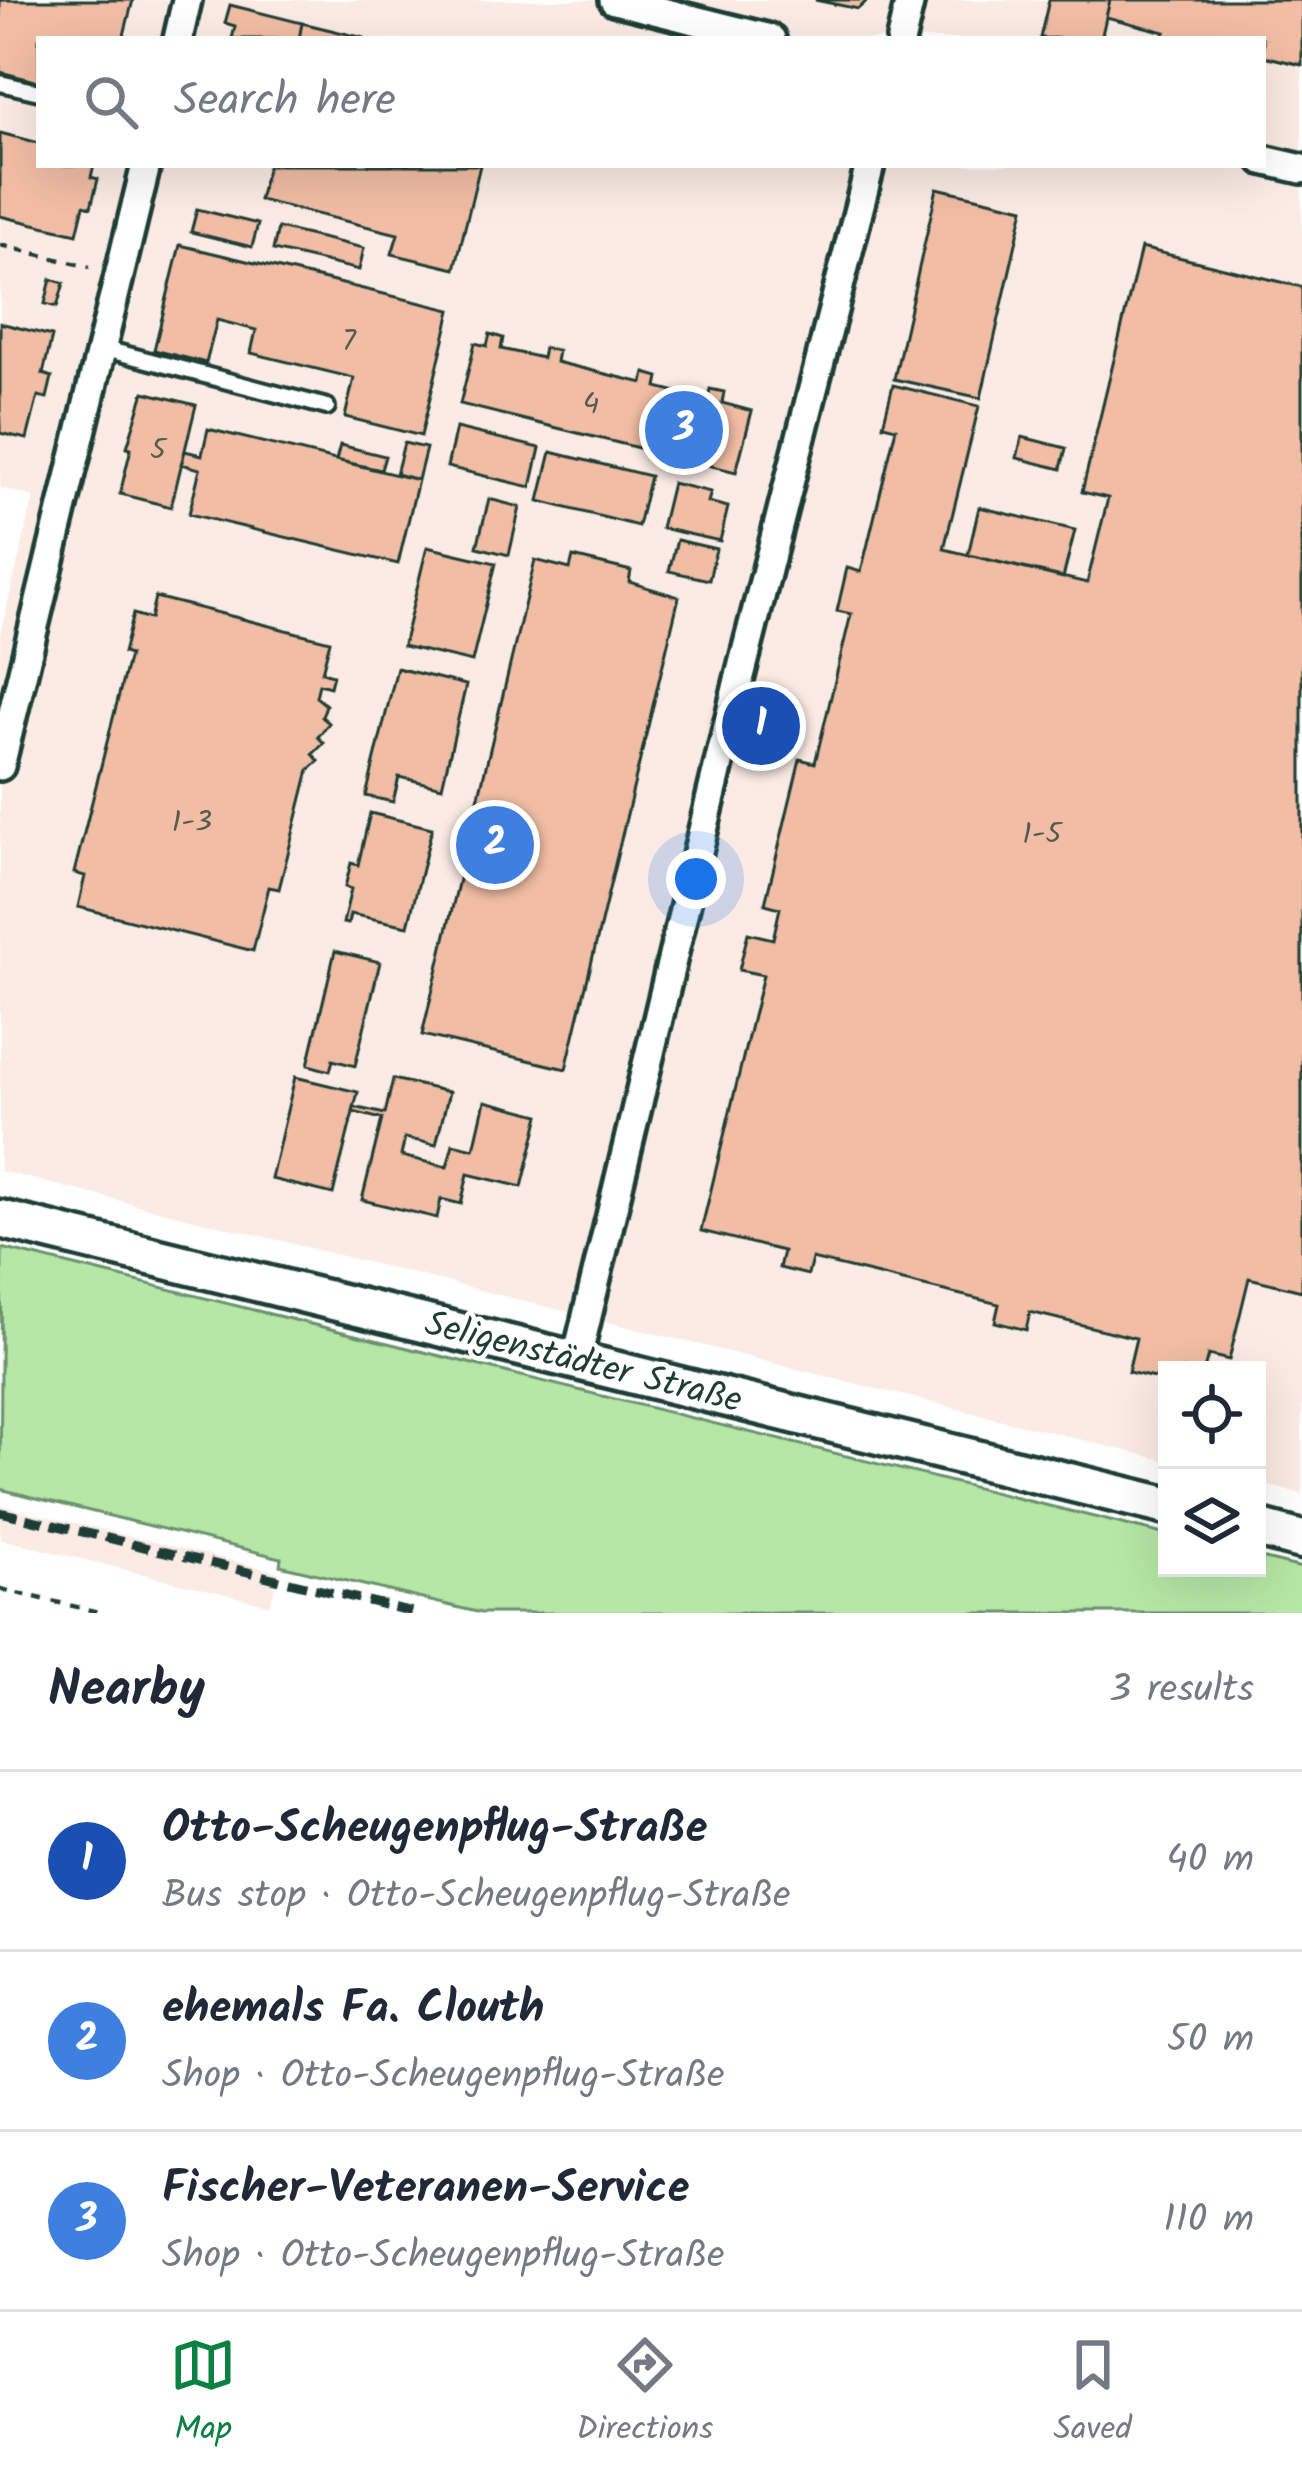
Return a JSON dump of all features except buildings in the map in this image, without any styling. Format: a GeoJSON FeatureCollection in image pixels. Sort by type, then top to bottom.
{"type":"FeatureCollection","features":[{"type":"Feature","properties":{"kind":"street"},"geometry":{"type":"LineString","coordinates":[[179,36],[187,0]]}},
{"type":"Feature","properties":{"kind":"street"},"geometry":{"type":"LineString","coordinates":[[614,0],[759,36]]}},
{"type":"Feature","properties":{"kind":"street"},"geometry":{"type":"LineString","coordinates":[[902,36],[910,0]]}},
{"type":"Feature","properties":{"kind":"street"},"geometry":{"type":"LineString","coordinates":[[1266,161],[1302,169]]}},
{"type":"Feature","properties":{"kind":"street"},"geometry":{"type":"LineString","coordinates":[[0,766],[145,168]]}},
{"type":"Feature","properties":{"kind":"street"},"geometry":{"type":"LineString","coordinates":[[577,1358],[738,684],[869,168]]}},
{"type":"Feature","properties":{"kind":"street","name":"Seligenstädter Straße"},"geometry":{"type":"LineString","coordinates":[[0,1219],[1158,1504]]}},
{"type":"Feature","properties":{"kind":"street"},"geometry":{"type":"LineString","coordinates":[[1266,1530],[1302,1540]]}},
{"type":"Feature","properties":{"kind":"lane"},"geometry":{"type":"LineString","coordinates":[[0,83],[36,91]]}},
{"type":"Feature","properties":{"kind":"lane"},"geometry":{"type":"LineString","coordinates":[[101,348],[327,407]]}},
{"type":"Feature","properties":{"kind":"path"},"geometry":{"type":"LineString","coordinates":[[0,244],[119,274]]}},
{"type":"Feature","properties":{"kind":"path"},"geometry":{"type":"LineString","coordinates":[[0,1589],[103,1613]]}},
{"type":"Feature","properties":{"kind":"shaded area"},"geometry":{"type":"Polygon","coordinates":[[[0,0],[1302,0],[1302,1494],[1266,1485],[1266,1361],[1158,1361],[1158,1459],[0,1171],[0,634],[34,497],[0,488],[0,0]]]}},
{"type":"Feature","properties":{"kind":"shaded area"},"geometry":{"type":"Polygon","coordinates":[[[0,1505],[279,1572],[270,1605],[0,1539],[0,1505]]]}},
{"type":"Feature","properties":{"kind":"green space"},"geometry":{"type":"Polygon","coordinates":[[[2,1248],[1158,1533],[1158,1577],[1266,1577],[1266,1559],[1302,1568],[1302,1613],[481,1613],[280,1565],[281,1558],[0,1489],[2,1248]]]}},
{"type":"Feature","properties":{"kind":"railway"},"geometry":{"type":"LineString","coordinates":[[0,1512],[417,1613]]}},
{"type":"Feature","properties":{"kind":"place","name":"Fischer-Veteranen-Service"},"geometry":{"type":"Point","coordinates":[684,430]}},
{"type":"Feature","properties":{"kind":"place","name":"Otto-Scheugenpflug-Straße"},"geometry":{"type":"Point","coordinates":[761,726]}},
{"type":"Feature","properties":{"kind":"place","name":"ehemals Fa. Clouth"},"geometry":{"type":"Point","coordinates":[495,845]}}]}
